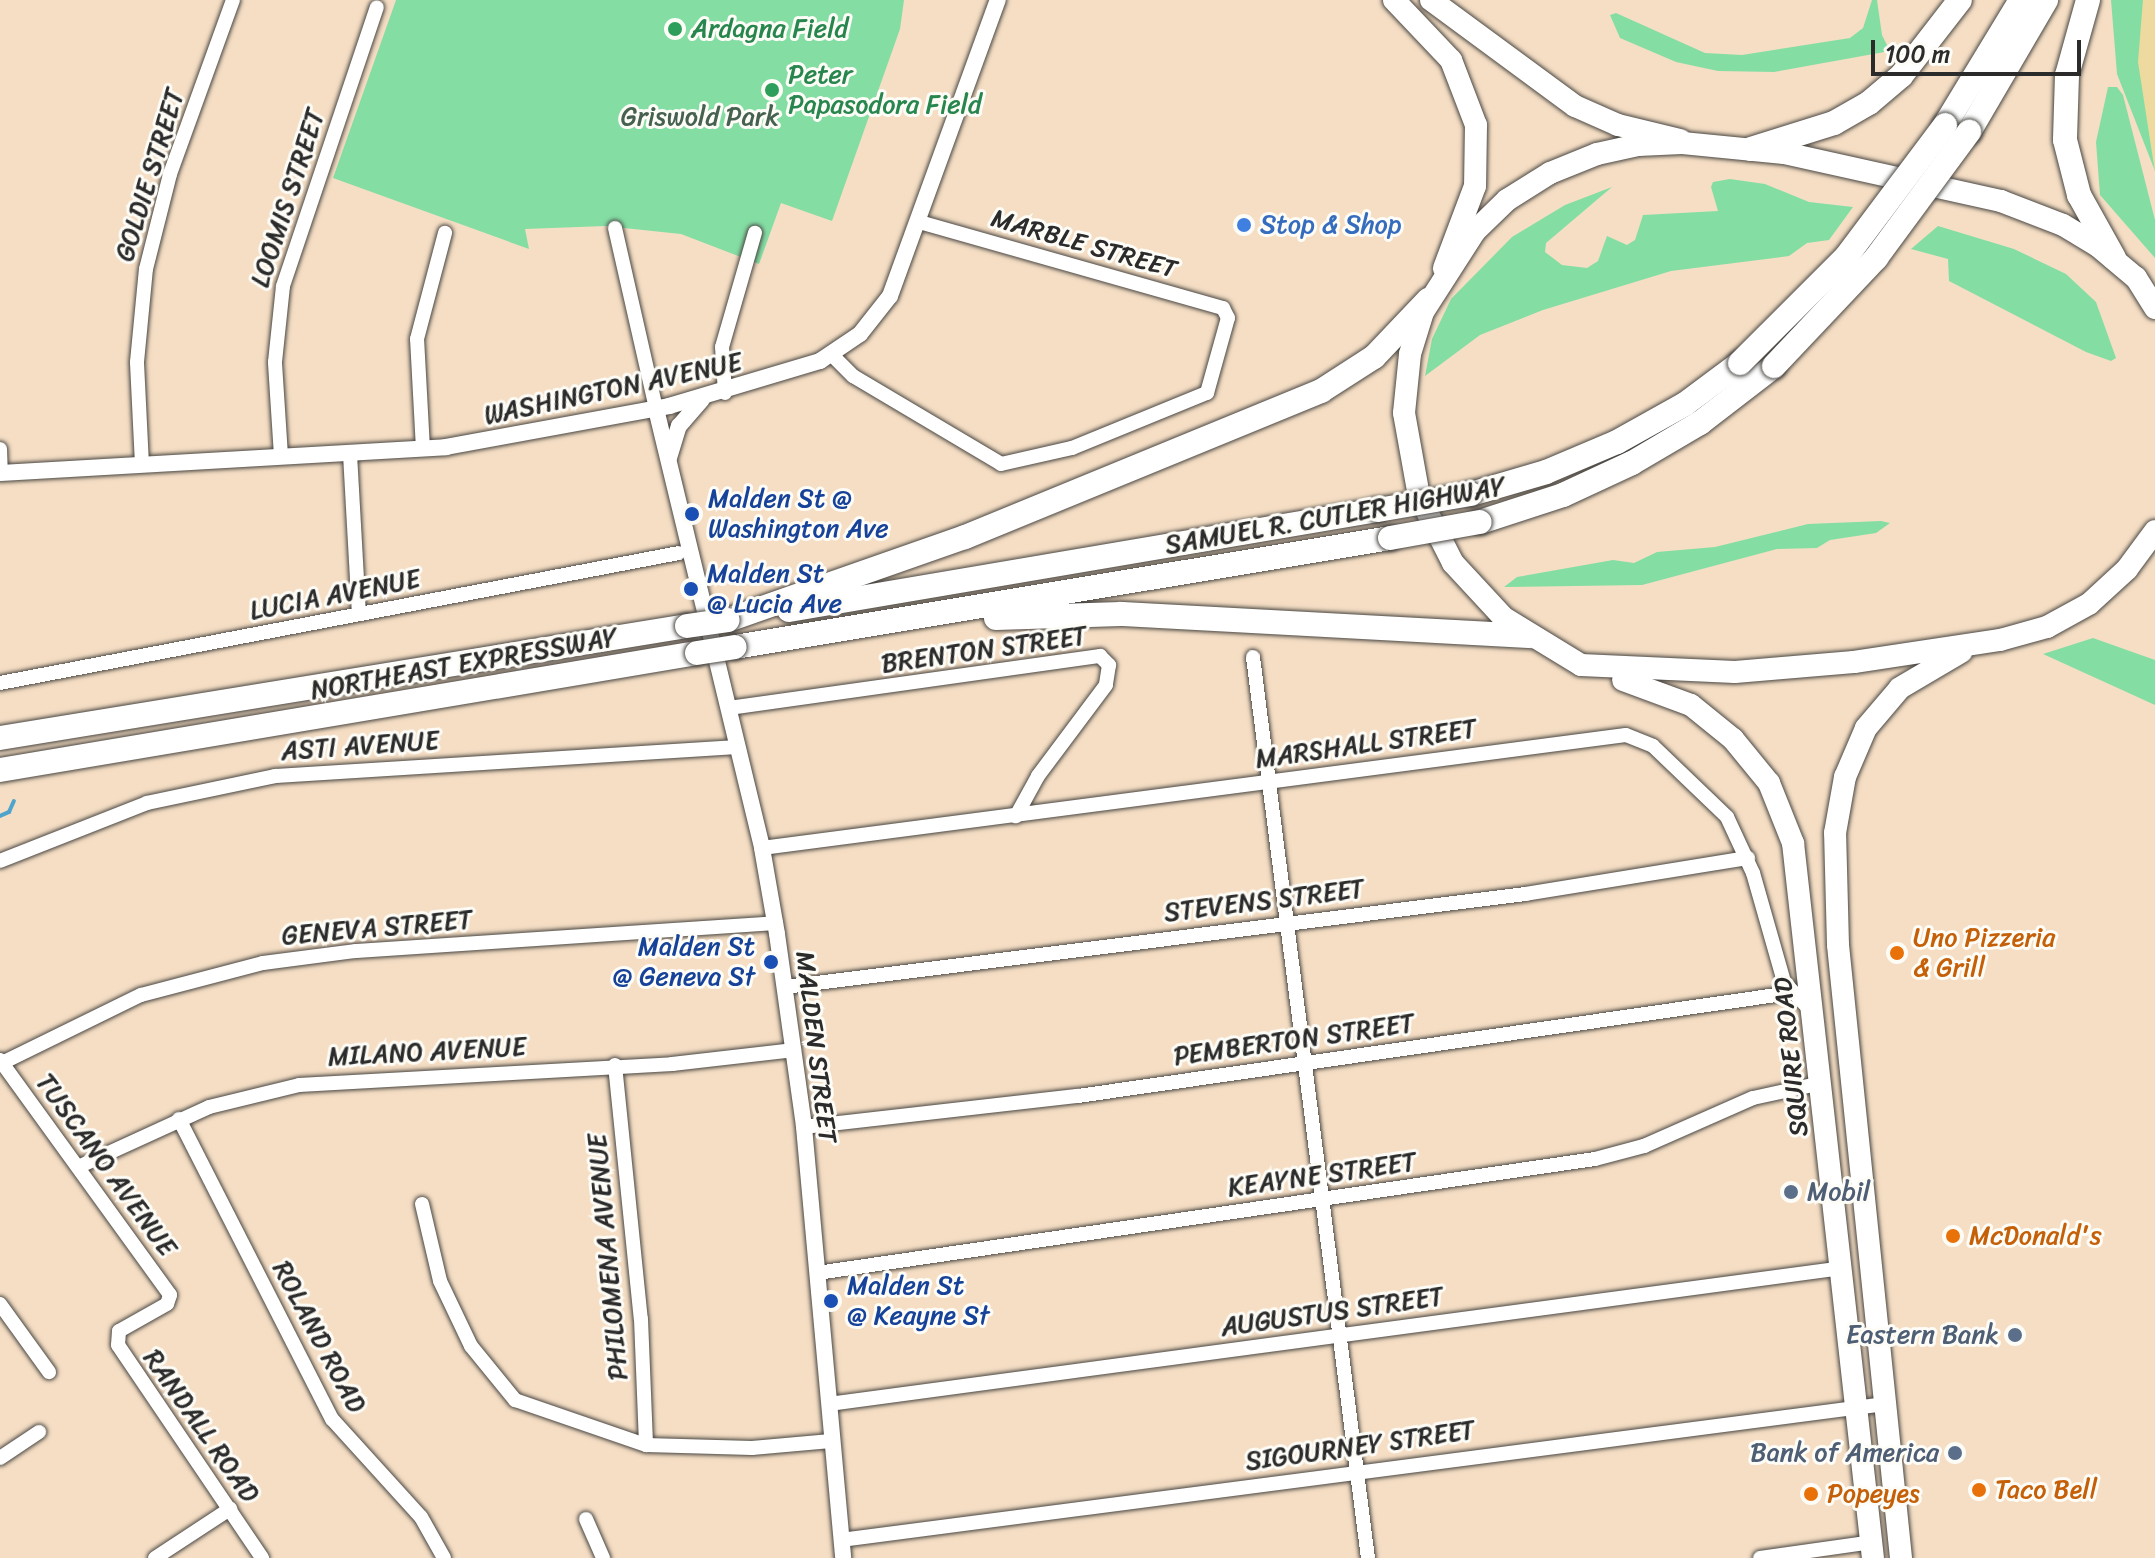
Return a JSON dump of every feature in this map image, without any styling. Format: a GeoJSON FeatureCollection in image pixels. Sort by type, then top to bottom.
{"type":"FeatureCollection","features":[{"type":"Feature","properties":{"kind":"highway"},"geometry":{"type":"LineString","coordinates":[[1751,149],[1834,123],[1869,103],[1901,76],[1960,0]]}},
{"type":"Feature","properties":{"kind":"highway","name":"SAMUEL R. CUTLER HIGHWAY"},"geometry":{"type":"LineString","coordinates":[[938,585],[1471,494],[1546,472],[1617,442],[1685,404],[1740,363],[1846,257],[1945,125],[2021,0]]}},
{"type":"Feature","properties":{"kind":"highway","name":"SAMUEL R. CUTLER HIGHWAY"},"geometry":{"type":"LineString","coordinates":[[938,613],[1480,522],[1563,495],[1632,463],[1700,423],[1774,366],[1876,258],[1969,132],[2046,0]]}},
{"type":"Feature","properties":{"kind":"highway"},"geometry":{"type":"LineString","coordinates":[[2088,0],[2067,75],[2065,140],[2079,195],[2114,258]]}},
{"type":"Feature","properties":{"kind":"highway"},"geometry":{"type":"LineString","coordinates":[[728,620],[965,537],[1321,391],[1374,357],[1432,294]]}},
{"type":"Feature","properties":{"kind":"highway","name":"NORTHEAST EXPRESSWAY"},"geometry":{"type":"LineString","coordinates":[[0,738],[938,585]]}},
{"type":"Feature","properties":{"kind":"highway"},"geometry":{"type":"LineString","coordinates":[[938,613],[1000,619],[1121,614],[1530,636]]}},
{"type":"Feature","properties":{"kind":"highway","name":"NORTHEAST EXPRESSWAY"},"geometry":{"type":"LineString","coordinates":[[0,770],[938,613]]}},
{"type":"Feature","properties":{"kind":"main road"},"geometry":{"type":"LineString","coordinates":[[1394,0],[1451,60],[1467,93],[1478,135],[1473,196],[1432,294]]}},
{"type":"Feature","properties":{"kind":"main road"},"geometry":{"type":"LineString","coordinates":[[1431,0],[1575,106],[1618,125],[1697,144],[1852,165],[2001,201],[2063,225],[2114,258],[2136,278],[2155,308]]}},
{"type":"Feature","properties":{"kind":"main road"},"geometry":{"type":"LineString","coordinates":[[1432,294],[1484,220],[1550,173],[1607,151],[1697,144]]}},
{"type":"Feature","properties":{"kind":"main road","name":"SQUIRE ROAD"},"geometry":{"type":"LineString","coordinates":[[1432,294],[1406,384],[1405,434],[1414,480],[1430,523],[1453,563],[1485,600],[1530,636],[1581,665],[1691,705],[1733,739],[1761,772],[1785,817],[1796,856],[1873,1550]]}},
{"type":"Feature","properties":{"kind":"main road"},"geometry":{"type":"LineString","coordinates":[[1901,1558],[1835,910],[1837,814],[1854,752],[1884,704],[1934,664],[2056,624],[2089,604],[2120,577],[2155,531]]}},
{"type":"Feature","properties":{"kind":"main road"},"geometry":{"type":"LineString","coordinates":[[1581,665],[1677,673],[1749,671],[2000,640]]}},
{"type":"Feature","properties":{"kind":"street","name":"GOLDIE STREET"},"geometry":{"type":"LineString","coordinates":[[142,465],[137,362],[146,269],[170,174],[233,0]]}},
{"type":"Feature","properties":{"kind":"street","name":"WASHINGTON AVENUE"},"geometry":{"type":"LineString","coordinates":[[1,473],[423,449],[656,409],[725,393],[832,355],[860,334],[885,305],[920,222],[992,2]]}},
{"type":"Feature","properties":{"kind":"street","name":"LOOMIS STREET"},"geometry":{"type":"LineString","coordinates":[[281,456],[275,362],[283,286],[377,7]]}},
{"type":"Feature","properties":{"kind":"street","name":"MARBLE STREET"},"geometry":{"type":"LineString","coordinates":[[832,355],[853,376],[1001,464],[1072,448],[1202,398],[1228,318],[1220,307],[920,222]]}},
{"type":"Feature","properties":{"kind":"street","name":"MALDEN STREET"},"geometry":{"type":"LineString","coordinates":[[615,228],[669,464],[685,552],[729,708],[776,923],[804,1127],[843,1558]]}},
{"type":"Feature","properties":{"kind":"street"},"geometry":{"type":"LineString","coordinates":[[423,449],[417,339],[445,233]]}},
{"type":"Feature","properties":{"kind":"street"},"geometry":{"type":"LineString","coordinates":[[725,393],[722,347],[755,233]]}},
{"type":"Feature","properties":{"kind":"street"},"geometry":{"type":"LineString","coordinates":[[669,464],[679,426],[706,397]]}},
{"type":"Feature","properties":{"kind":"street"},"geometry":{"type":"LineString","coordinates":[[0,449],[1,473]]}},
{"type":"Feature","properties":{"kind":"street"},"geometry":{"type":"LineString","coordinates":[[350,454],[359,614]]}},
{"type":"Feature","properties":{"kind":"street","name":"LUCIA AVENUE"},"geometry":{"type":"LineString","coordinates":[[0,683],[685,552]]}},
{"type":"Feature","properties":{"kind":"street","name":"BRENTON STREET"},"geometry":{"type":"LineString","coordinates":[[729,708],[1100,656],[1109,665],[1106,685],[1016,816]]}},
{"type":"Feature","properties":{"kind":"street"},"geometry":{"type":"LineString","coordinates":[[1253,657],[1368,1558]]}},
{"type":"Feature","properties":{"kind":"street","name":"MARSHALL STREET"},"geometry":{"type":"LineString","coordinates":[[762,848],[1626,735],[1653,746],[1708,794],[1748,858],[1772,950],[1790,993],[1815,1015]]}},
{"type":"Feature","properties":{"kind":"street","name":"ASTI AVENUE"},"geometry":{"type":"LineString","coordinates":[[0,861],[147,803],[275,776],[738,747]]}},
{"type":"Feature","properties":{"kind":"street","name":"STEVENS STREET"},"geometry":{"type":"LineString","coordinates":[[785,987],[1525,894],[1748,858]]}},
{"type":"Feature","properties":{"kind":"street","name":"GENEVA STREET"},"geometry":{"type":"LineString","coordinates":[[1,1062],[141,995],[263,963],[356,951],[776,923]]}},
{"type":"Feature","properties":{"kind":"street","name":"PEMBERTON STREET"},"geometry":{"type":"LineString","coordinates":[[804,1127],[1054,1099],[1790,993]]}},
{"type":"Feature","properties":{"kind":"street","name":"MILANO AVENUE"},"geometry":{"type":"LineString","coordinates":[[78,1167],[179,1119],[242,1097],[315,1082],[615,1065],[794,1050]]}},
{"type":"Feature","properties":{"kind":"street","name":"TUSCANO AVENUE"},"geometry":{"type":"LineString","coordinates":[[1,1062],[171,1299]]}},
{"type":"Feature","properties":{"kind":"street","name":"PHILOMENA AVENUE"},"geometry":{"type":"LineString","coordinates":[[615,1065],[641,1319],[646,1445]]}},
{"type":"Feature","properties":{"kind":"street","name":"KEAYNE STREET"},"geometry":{"type":"LineString","coordinates":[[817,1273],[1595,1159],[1644,1146],[1753,1098],[1822,1083]]}},
{"type":"Feature","properties":{"kind":"street","name":"ROLAND ROAD"},"geometry":{"type":"LineString","coordinates":[[179,1119],[332,1419],[421,1517],[444,1558]]}},
{"type":"Feature","properties":{"kind":"street"},"geometry":{"type":"LineString","coordinates":[[422,1204],[440,1281],[471,1346],[496,1382],[515,1400],[646,1445],[752,1448],[831,1441]]}},
{"type":"Feature","properties":{"kind":"street","name":"AUGUSTUS STREET"},"geometry":{"type":"LineString","coordinates":[[829,1404],[1843,1268]]}},
{"type":"Feature","properties":{"kind":"street","name":"RANDALL ROAD"},"geometry":{"type":"LineString","coordinates":[[171,1299],[119,1331],[118,1345],[262,1558]]}},
{"type":"Feature","properties":{"kind":"street"},"geometry":{"type":"LineString","coordinates":[[0,1304],[49,1372]]}},
{"type":"Feature","properties":{"kind":"street","name":"SIGOURNEY STREET"},"geometry":{"type":"LineString","coordinates":[[841,1540],[1358,1470],[1885,1404]]}},
{"type":"Feature","properties":{"kind":"street"},"geometry":{"type":"LineString","coordinates":[[0,1458],[39,1432]]}},
{"type":"Feature","properties":{"kind":"street"},"geometry":{"type":"LineString","coordinates":[[155,1558],[230,1509]]}},
{"type":"Feature","properties":{"kind":"street"},"geometry":{"type":"LineString","coordinates":[[586,1519],[603,1558]]}},
{"type":"Feature","properties":{"kind":"street"},"geometry":{"type":"LineString","coordinates":[[1760,1558],[1873,1550]]}},
{"type":"Feature","properties":{"kind":"green space","name":"Griswold Park"},"geometry":{"type":"Polygon","coordinates":[[[396,0],[904,0],[900,29],[832,221],[781,203],[759,264],[681,234],[605,226],[525,229],[529,249],[333,178],[396,0]]]}},
{"type":"Feature","properties":{"kind":"green space"},"geometry":{"type":"Polygon","coordinates":[[[1872,0],[1877,0],[1882,35],[1890,51],[1774,72],[1718,71],[1676,62],[1620,38],[1610,15],[1616,13],[1705,53],[1742,55],[1850,38],[1863,28],[1872,0]]]}},
{"type":"Feature","properties":{"kind":"green space"},"geometry":{"type":"Polygon","coordinates":[[[2111,0],[2155,0],[2155,171],[2117,74],[2111,0]]]}},
{"type":"Feature","properties":{"kind":"green space"},"geometry":{"type":"Polygon","coordinates":[[[2108,87],[2117,87],[2123,95],[2155,220],[2155,258],[2100,195],[2096,142],[2108,87]]]}},
{"type":"Feature","properties":{"kind":"green space"},"geometry":{"type":"Polygon","coordinates":[[[1730,179],[1765,184],[1809,202],[1853,207],[1829,240],[1807,243],[1789,256],[1671,271],[1543,310],[1480,335],[1425,376],[1432,339],[1451,299],[1512,237],[1565,205],[1612,187],[1546,243],[1545,252],[1562,265],[1587,268],[1598,261],[1607,236],[1627,245],[1635,240],[1643,215],[1718,211],[1711,187],[1713,182],[1730,179]]]}},
{"type":"Feature","properties":{"kind":"green space"},"geometry":{"type":"Polygon","coordinates":[[[1938,226],[2014,249],[2066,274],[2096,302],[2116,358],[2111,361],[2086,352],[1949,281],[1948,259],[1911,249],[1938,226]]]}},
{"type":"Feature","properties":{"kind":"green space"},"geometry":{"type":"Polygon","coordinates":[[[1890,523],[1876,533],[1830,540],[1817,548],[1777,549],[1642,585],[1504,587],[1517,577],[1613,560],[1634,563],[1657,552],[1715,547],[1808,524],[1890,523]]]}},
{"type":"Feature","properties":{"kind":"green space"},"geometry":{"type":"Polygon","coordinates":[[[2093,638],[2155,660],[2155,705],[2043,654],[2093,638]]]}},
{"type":"Feature","properties":{"kind":"sand"},"geometry":{"type":"Polygon","coordinates":[[[2143,0],[2155,0],[2155,172],[2138,62],[2143,0]]]}},
{"type":"Feature","properties":{"kind":"waterway"},"geometry":{"type":"LineString","coordinates":[[0,816],[9,812],[14,801]]}},
{"type":"Feature","properties":{"kind":"place","name":"Ardagna Field"},"geometry":{"type":"Point","coordinates":[675,29]}},
{"type":"Feature","properties":{"kind":"place","name":"Peter Papasodora Field"},"geometry":{"type":"Point","coordinates":[772,90]}},
{"type":"Feature","properties":{"kind":"place","name":"Stop & Shop"},"geometry":{"type":"Point","coordinates":[1244,225]}},
{"type":"Feature","properties":{"kind":"place","name":"Malden St @ Washington Ave"},"geometry":{"type":"Point","coordinates":[692,514]}},
{"type":"Feature","properties":{"kind":"place","name":"Malden St @ Lucia Ave"},"geometry":{"type":"Point","coordinates":[691,589]}},
{"type":"Feature","properties":{"kind":"place","name":"Uno Pizzeria & Grill"},"geometry":{"type":"Point","coordinates":[1897,953]}},
{"type":"Feature","properties":{"kind":"place","name":"Malden St @ Geneva St"},"geometry":{"type":"Point","coordinates":[771,962]}},
{"type":"Feature","properties":{"kind":"place","name":"Mobil"},"geometry":{"type":"Point","coordinates":[1791,1192]}},
{"type":"Feature","properties":{"kind":"place","name":"McDonald's"},"geometry":{"type":"Point","coordinates":[1953,1236]}},
{"type":"Feature","properties":{"kind":"place","name":"Malden St @ Keayne St"},"geometry":{"type":"Point","coordinates":[831,1301]}},
{"type":"Feature","properties":{"kind":"place","name":"Eastern Bank"},"geometry":{"type":"Point","coordinates":[2015,1335]}},
{"type":"Feature","properties":{"kind":"place","name":"Bank of America"},"geometry":{"type":"Point","coordinates":[1955,1453]}},
{"type":"Feature","properties":{"kind":"place","name":"Taco Bell"},"geometry":{"type":"Point","coordinates":[1979,1490]}},
{"type":"Feature","properties":{"kind":"place","name":"Popeyes"},"geometry":{"type":"Point","coordinates":[1811,1494]}}]}
